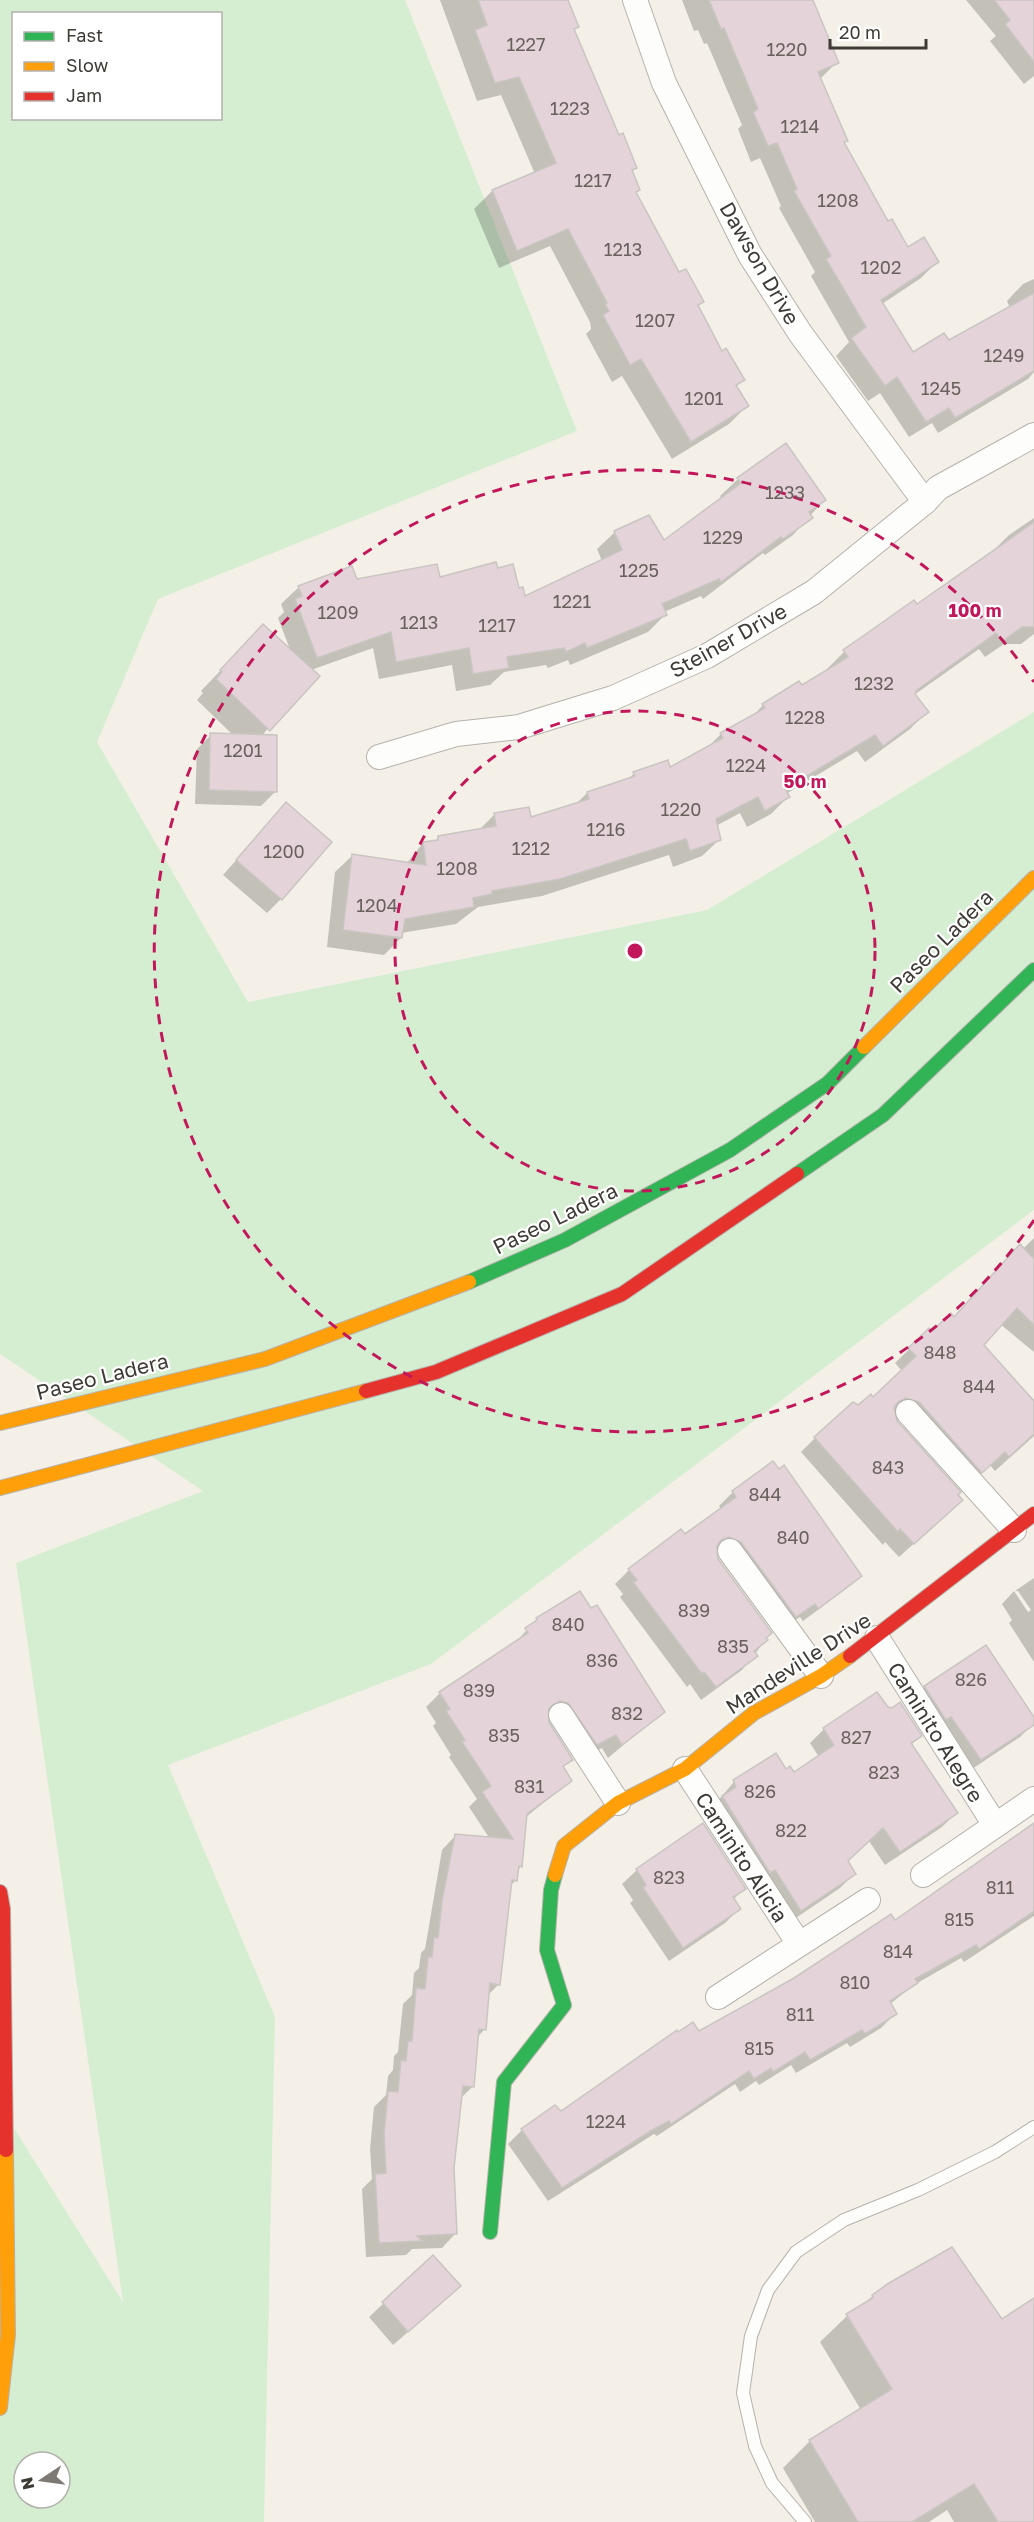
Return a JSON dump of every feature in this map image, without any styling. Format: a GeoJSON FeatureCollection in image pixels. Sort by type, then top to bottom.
{"type":"FeatureCollection","features":[{"type":"Feature","properties":{"kind":"main road","name":"Paseo Ladera"},"geometry":{"type":"LineString","coordinates":[[0,1423],[265,1359],[453,1289],[565,1240],[730,1150],[828,1083],[1034,878]]}},
{"type":"Feature","properties":{"kind":"main road"},"geometry":{"type":"LineString","coordinates":[[0,1488],[436,1372],[622,1294],[883,1115],[1034,970]]}},
{"type":"Feature","properties":{"kind":"main road","name":"Mandeville Drive"},"geometry":{"type":"LineString","coordinates":[[490,2232],[504,2082],[564,2006],[547,1950],[551,1890],[564,1846],[618,1803],[685,1769],[754,1713],[821,1676],[877,1638],[1034,1514]]}},
{"type":"Feature","properties":{"kind":"main road"},"geometry":{"type":"LineString","coordinates":[[0,1892],[3,1909],[8,2335],[0,2408]]}},
{"type":"Feature","properties":{"kind":"street","name":"Dawson Drive"},"geometry":{"type":"LineString","coordinates":[[635,0],[664,83],[750,255],[800,333],[925,502]]}},
{"type":"Feature","properties":{"kind":"street","name":"Steiner Drive"},"geometry":{"type":"LineString","coordinates":[[380,757],[456,734],[519,727],[613,698],[707,656],[814,592],[925,502],[938,488],[1034,435]]}},
{"type":"Feature","properties":{"kind":"street"},"geometry":{"type":"LineString","coordinates":[[908,1412],[1014,1530]]}},
{"type":"Feature","properties":{"kind":"street"},"geometry":{"type":"LineString","coordinates":[[730,1551],[821,1676]]}},
{"type":"Feature","properties":{"kind":"street","name":"Caminito Alegre"},"geometry":{"type":"LineString","coordinates":[[877,1638],[995,1826]]}},
{"type":"Feature","properties":{"kind":"street"},"geometry":{"type":"LineString","coordinates":[[561,1715],[618,1803]]}},
{"type":"Feature","properties":{"kind":"street","name":"Caminito Alicia"},"geometry":{"type":"LineString","coordinates":[[685,1769],[799,1944]]}},
{"type":"Feature","properties":{"kind":"street","name":"Caminito Alegre"},"geometry":{"type":"LineString","coordinates":[[923,1875],[1034,1799]]}},
{"type":"Feature","properties":{"kind":"street","name":"Caminito Alicia"},"geometry":{"type":"LineString","coordinates":[[718,1997],[868,1900]]}},
{"type":"Feature","properties":{"kind":"lane"},"geometry":{"type":"LineString","coordinates":[[805,2522],[772,2483],[755,2446],[743,2393],[751,2336],[768,2290],[796,2252],[844,2220],[918,2190],[995,2152],[1034,2127]]}},
{"type":"Feature","properties":{"kind":"green space"},"geometry":{"type":"Polygon","coordinates":[[[0,0],[405,0],[577,431],[158,599],[97,742],[248,1002],[707,910],[1034,712],[1034,1210],[431,1664],[168,1765],[275,2017],[264,2522],[0,2522],[0,2106],[123,2302],[16,1563],[203,1491],[0,1354],[0,0]]]}},
{"type":"Feature","properties":{"kind":"building"},"geometry":{"type":"Polygon","coordinates":[[[478,0],[568,0],[579,27],[574,29],[619,135],[623,133],[637,168],[632,170],[640,190],[636,192],[679,272],[686,269],[704,302],[698,305],[722,351],[726,348],[745,380],[736,385],[749,406],[691,442],[641,359],[630,365],[603,315],[609,311],[605,304],[607,303],[568,229],[517,251],[492,190],[556,163],[519,77],[495,83],[475,30],[487,25],[478,0]]]}},
{"type":"Feature","properties":{"kind":"building"},"geometry":{"type":"Polygon","coordinates":[[[709,0],[813,0],[839,63],[818,72],[848,141],[844,142],[888,221],[892,219],[908,247],[924,237],[939,262],[881,300],[913,352],[944,333],[949,340],[1034,293],[1034,371],[955,418],[949,408],[926,422],[897,377],[885,386],[851,338],[866,327],[826,259],[831,256],[794,191],[797,189],[777,143],[768,146],[753,112],[758,109],[724,28],[721,29],[709,0]]]}},
{"type":"Feature","properties":{"kind":"building"},"geometry":{"type":"Polygon","coordinates":[[[994,0],[1034,0],[1034,62],[1005,24],[1010,20],[994,0]]]}},
{"type":"Feature","properties":{"kind":"building"},"geometry":{"type":"Polygon","coordinates":[[[786,443],[826,500],[809,512],[813,518],[783,539],[781,537],[721,582],[719,579],[662,604],[667,615],[587,648],[585,643],[566,652],[564,648],[507,657],[509,668],[473,674],[469,648],[396,662],[391,632],[317,658],[295,599],[302,596],[298,586],[352,566],[357,579],[437,564],[440,577],[496,562],[498,568],[513,564],[519,588],[523,587],[525,596],[622,550],[614,531],[649,515],[664,540],[741,483],[737,478],[786,443]]]}},
{"type":"Feature","properties":{"kind":"building"},"geometry":{"type":"Polygon","coordinates":[[[1034,522],[1034,627],[1022,627],[1003,641],[996,633],[917,690],[915,694],[929,712],[883,746],[875,735],[785,789],[790,797],[765,811],[758,797],[716,819],[721,840],[690,851],[686,839],[560,879],[492,891],[492,894],[473,898],[474,907],[405,919],[402,938],[343,930],[352,854],[426,865],[423,842],[438,840],[438,836],[496,826],[494,813],[529,807],[531,817],[589,799],[587,792],[635,776],[633,772],[668,760],[670,767],[723,738],[720,733],[765,708],[762,704],[799,681],[802,685],[848,657],[843,650],[914,600],[917,604],[1034,522]]]}},
{"type":"Feature","properties":{"kind":"building"},"geometry":{"type":"Polygon","coordinates":[[[263,624],[320,676],[270,731],[216,679],[222,672],[220,670],[263,624]]]}},
{"type":"Feature","properties":{"kind":"building"},"geometry":{"type":"Polygon","coordinates":[[[210,733],[277,735],[277,792],[209,790],[210,733]]]}},
{"type":"Feature","properties":{"kind":"building"},"geometry":{"type":"Polygon","coordinates":[[[286,802],[332,842],[282,900],[236,860],[286,802]]]}},
{"type":"Feature","properties":{"kind":"building"},"geometry":{"type":"Polygon","coordinates":[[[1020,1244],[1034,1259],[1034,1325],[1017,1308],[984,1345],[1034,1401],[1034,1434],[1009,1457],[1005,1452],[982,1473],[919,1402],[906,1398],[898,1402],[894,1408],[897,1421],[961,1492],[958,1495],[963,1500],[914,1544],[900,1529],[898,1532],[814,1437],[853,1402],[858,1405],[871,1394],[873,1397],[916,1356],[908,1348],[929,1328],[932,1331],[951,1313],[954,1317],[1020,1244]]]}},
{"type":"Feature","properties":{"kind":"building"},"geometry":{"type":"Polygon","coordinates":[[[773,1461],[779,1469],[784,1465],[862,1576],[818,1609],[815,1604],[796,1617],[741,1542],[729,1537],[721,1540],[717,1546],[718,1559],[772,1633],[766,1638],[768,1640],[754,1651],[758,1656],[716,1687],[704,1672],[702,1674],[633,1582],[637,1580],[628,1569],[681,1529],[685,1534],[736,1497],[732,1491],[773,1461]]]}},
{"type":"Feature","properties":{"kind":"building"},"geometry":{"type":"Polygon","coordinates":[[[580,1591],[591,1608],[597,1605],[665,1712],[622,1745],[616,1735],[597,1745],[568,1703],[560,1701],[549,1708],[549,1722],[573,1760],[563,1766],[572,1781],[527,1814],[522,1867],[519,1866],[517,1881],[512,1880],[500,1985],[490,1983],[486,2030],[479,2029],[474,2087],[463,2086],[454,2168],[457,2234],[417,2236],[422,2241],[379,2243],[375,2174],[386,2173],[384,2134],[388,2091],[398,2092],[401,2060],[406,2061],[408,2041],[412,2041],[416,1988],[425,1989],[428,1957],[432,1957],[434,1937],[438,1938],[442,1901],[455,1834],[513,1839],[482,1792],[491,1786],[462,1742],[465,1740],[446,1711],[450,1709],[439,1692],[528,1633],[525,1628],[537,1620],[536,1618],[580,1591]]]}},
{"type":"Feature","properties":{"kind":"building"},"geometry":{"type":"Polygon","coordinates":[[[986,1645],[1034,1717],[1034,1725],[981,1760],[951,1717],[946,1720],[924,1686],[986,1645]]]}},
{"type":"Feature","properties":{"kind":"building"},"geometry":{"type":"Polygon","coordinates":[[[877,1692],[888,1707],[892,1708],[900,1702],[922,1736],[911,1743],[958,1813],[900,1852],[883,1828],[848,1861],[856,1874],[801,1911],[775,1870],[770,1873],[722,1796],[736,1787],[733,1780],[776,1753],[786,1769],[790,1766],[794,1772],[834,1745],[823,1728],[877,1692]]]}},
{"type":"Feature","properties":{"kind":"building"},"geometry":{"type":"Polygon","coordinates":[[[703,1823],[746,1889],[733,1897],[741,1909],[683,1948],[643,1888],[646,1885],[636,1869],[703,1823]]]}},
{"type":"Feature","properties":{"kind":"building"},"geometry":{"type":"Polygon","coordinates":[[[1034,1823],[1034,1911],[979,1949],[976,1945],[915,1979],[918,1983],[890,2001],[897,2014],[865,2034],[862,2030],[810,2060],[805,2052],[773,2072],[771,2068],[754,2079],[749,2071],[671,2124],[669,2121],[652,2130],[562,2188],[521,2129],[555,2105],[561,2111],[677,2030],[678,2032],[693,2022],[699,2031],[794,1978],[891,1914],[895,1920],[1034,1823]]]}},
{"type":"Feature","properties":{"kind":"building"},"geometry":{"type":"Polygon","coordinates":[[[952,2247],[1002,2319],[1034,2298],[1034,2522],[998,2522],[974,2484],[912,2522],[858,2522],[809,2440],[892,2389],[846,2314],[873,2298],[872,2295],[889,2283],[952,2247]]]}},
{"type":"Feature","properties":{"kind":"building"},"geometry":{"type":"Polygon","coordinates":[[[433,2255],[461,2286],[408,2332],[382,2302],[433,2255]]]}},
{"type":"Feature","properties":{"kind":"traffic: fast"},"geometry":{"type":"LineString","coordinates":[[797,1174],[883,1115],[1034,970]]}},
{"type":"Feature","properties":{"kind":"traffic: fast"},"geometry":{"type":"LineString","coordinates":[[469,1282],[565,1240],[730,1150],[828,1083],[864,1047]]}},
{"type":"Feature","properties":{"kind":"traffic: fast"},"geometry":{"type":"LineString","coordinates":[[490,2232],[504,2082],[564,2005],[547,1950],[551,1890],[555,1875]]}},
{"type":"Feature","properties":{"kind":"traffic: slow"},"geometry":{"type":"LineString","coordinates":[[864,1047],[1034,878]]}},
{"type":"Feature","properties":{"kind":"traffic: slow"},"geometry":{"type":"LineString","coordinates":[[0,1423],[265,1359],[469,1282]]}},
{"type":"Feature","properties":{"kind":"traffic: slow"},"geometry":{"type":"LineString","coordinates":[[0,1488],[366,1391]]}},
{"type":"Feature","properties":{"kind":"traffic: slow"},"geometry":{"type":"LineString","coordinates":[[555,1875],[564,1846],[618,1803],[685,1769],[754,1713],[821,1676],[850,1656]]}},
{"type":"Feature","properties":{"kind":"traffic: slow"},"geometry":{"type":"LineString","coordinates":[[0,2408],[8,2335],[6,2150]]}},
{"type":"Feature","properties":{"kind":"traffic: jam"},"geometry":{"type":"LineString","coordinates":[[366,1391],[436,1372],[622,1294],[797,1174]]}},
{"type":"Feature","properties":{"kind":"traffic: jam"},"geometry":{"type":"LineString","coordinates":[[850,1656],[1034,1514]]}},
{"type":"Feature","properties":{"kind":"traffic: jam"},"geometry":{"type":"LineString","coordinates":[[0,1892],[3,1909],[6,2150]]}}]}
